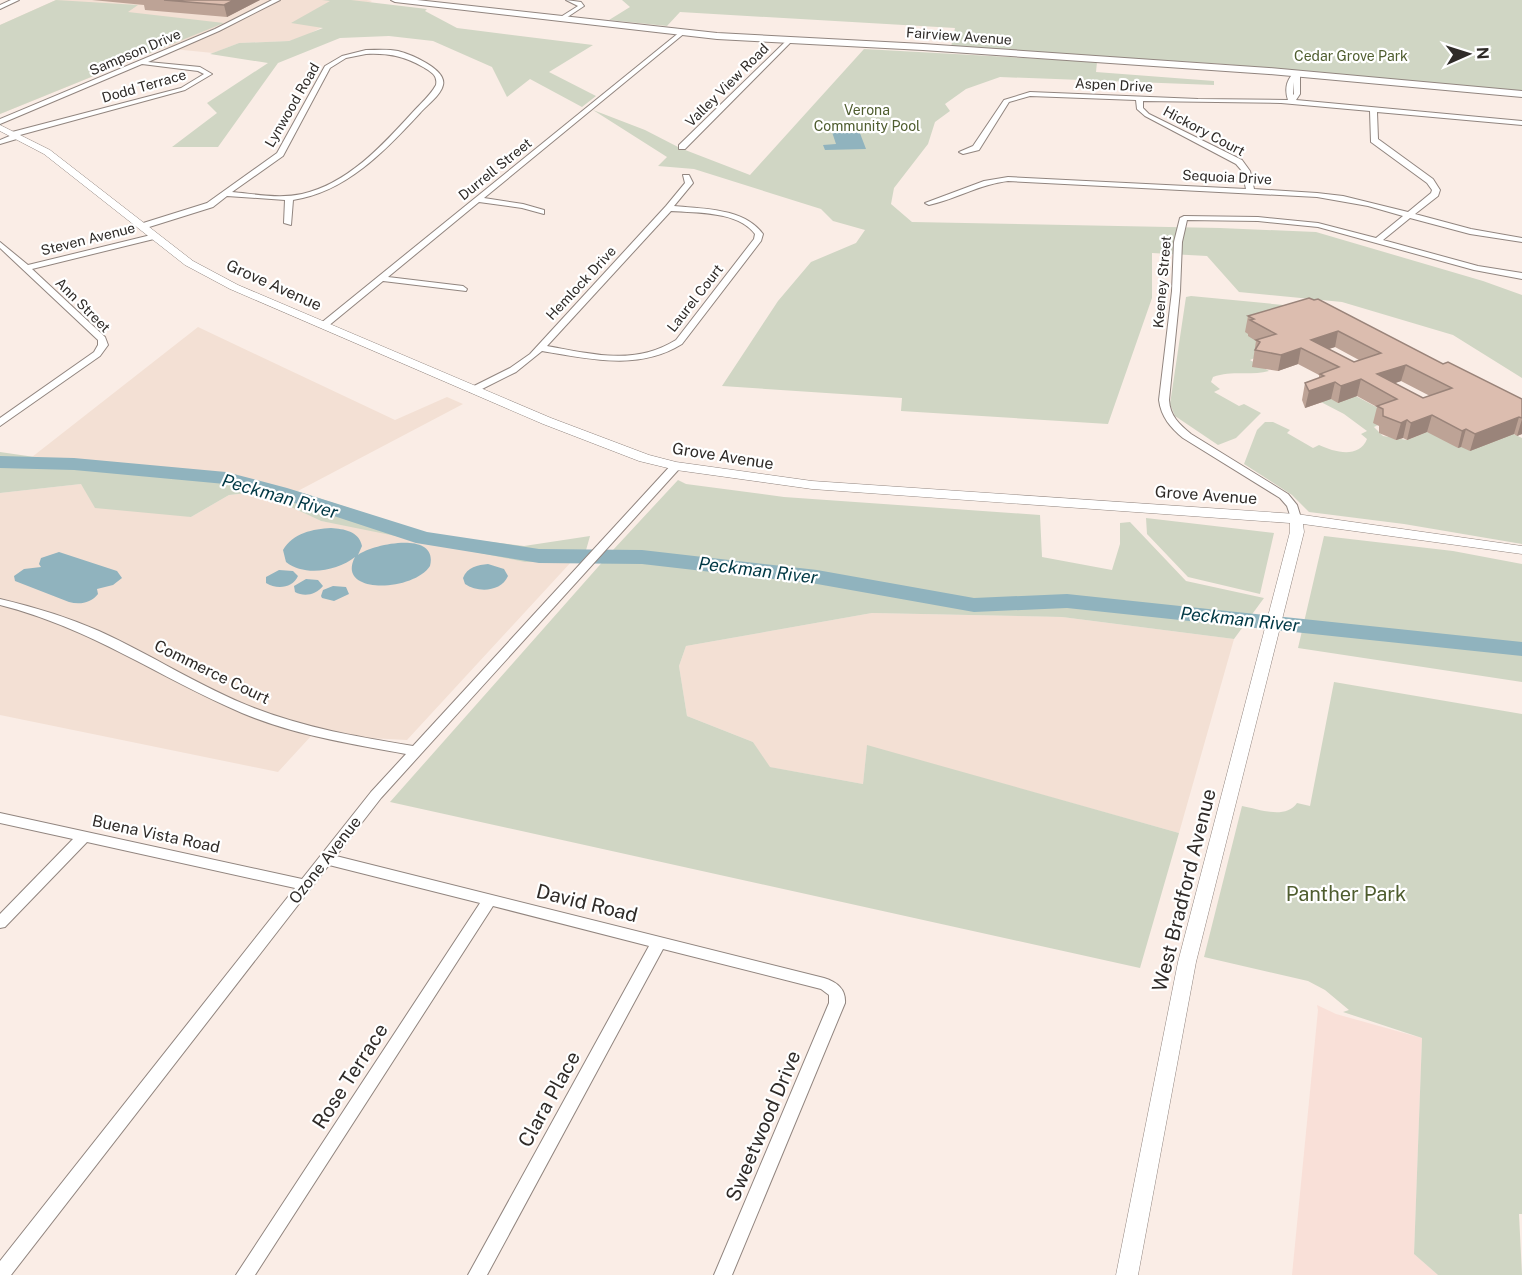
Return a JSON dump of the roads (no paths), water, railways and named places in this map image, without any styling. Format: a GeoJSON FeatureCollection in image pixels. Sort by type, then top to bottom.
{"type":"FeatureCollection","features":[{"type":"Feature","properties":{"kind":"main road","name":"Fairview Avenue"},"geometry":{"type":"LineString","coordinates":[[395,0],[683,32],[789,41],[923,47],[1297,73],[1522,94]]}},
{"type":"Feature","properties":{"kind":"street"},"geometry":{"type":"LineString","coordinates":[[0,7],[16,0]]}},
{"type":"Feature","properties":{"kind":"street","name":"Sampson Drive"},"geometry":{"type":"LineString","coordinates":[[0,122],[217,30],[277,0]]}},
{"type":"Feature","properties":{"kind":"street"},"geometry":{"type":"LineString","coordinates":[[561,19],[581,6],[579,3],[568,0]]}},
{"type":"Feature","properties":{"kind":"street","name":"Durrell Street"},"geometry":{"type":"LineString","coordinates":[[324,325],[384,279],[683,32]]}},
{"type":"Feature","properties":{"kind":"street","name":"Valley View Road"},"geometry":{"type":"LineString","coordinates":[[682,147],[789,41]]}},
{"type":"Feature","properties":{"kind":"street","name":"Lynwood Road"},"geometry":{"type":"LineString","coordinates":[[143,226],[204,207],[280,154],[326,69],[332,63],[360,54],[392,53],[408,56],[438,74],[441,83],[438,89],[386,146],[329,188],[288,198],[225,194]]}},
{"type":"Feature","properties":{"kind":"street","name":"Dodd Terrace"},"geometry":{"type":"LineString","coordinates":[[16,135],[179,90],[195,84],[209,74],[200,69],[142,63]]}},
{"type":"Feature","properties":{"kind":"street"},"geometry":{"type":"LineString","coordinates":[[1292,102],[1297,94],[1297,73]]}},
{"type":"Feature","properties":{"kind":"street","name":"Aspen Drive"},"geometry":{"type":"LineString","coordinates":[[963,152],[976,148],[1006,100],[1015,96],[1035,94],[1292,102],[1522,123]]}},
{"type":"Feature","properties":{"kind":"street","name":"Hickory Court"},"geometry":{"type":"LineString","coordinates":[[1139,98],[1140,109],[1147,115],[1239,162],[1246,171],[1250,191]]}},
{"type":"Feature","properties":{"kind":"street"},"geometry":{"type":"LineString","coordinates":[[1373,110],[1374,140],[1430,181],[1435,188],[1435,194],[1377,241]]}},
{"type":"Feature","properties":{"kind":"street","name":"Grove Avenue"},"geometry":{"type":"LineString","coordinates":[[0,128],[47,152],[189,262],[234,287],[473,390],[644,458],[676,466],[812,484],[1296,518],[1413,532],[1522,550]]}},
{"type":"Feature","properties":{"kind":"street"},"geometry":{"type":"LineString","coordinates":[[0,142],[16,135]]}},
{"type":"Feature","properties":{"kind":"street","name":"Hemlock Drive"},"geometry":{"type":"LineString","coordinates":[[473,390],[513,370],[540,348],[669,208],[689,183],[686,177]]}},
{"type":"Feature","properties":{"kind":"street","name":"Sequoia Drive"},"geometry":{"type":"LineString","coordinates":[[929,203],[948,200],[984,183],[1002,180],[1250,191],[1333,197],[1477,233],[1522,240]]}},
{"type":"Feature","properties":{"kind":"street"},"geometry":{"type":"LineString","coordinates":[[288,198],[288,223]]}},
{"type":"Feature","properties":{"kind":"street"},"geometry":{"type":"LineString","coordinates":[[479,200],[524,206],[541,212]]}},
{"type":"Feature","properties":{"kind":"street","name":"Laurel Court"},"geometry":{"type":"LineString","coordinates":[[540,348],[628,358],[662,352],[679,342],[758,239],[759,234],[754,225],[739,218],[669,208]]}},
{"type":"Feature","properties":{"kind":"street","name":"Keeney Street"},"geometry":{"type":"LineString","coordinates":[[1296,518],[1292,505],[1284,496],[1187,436],[1173,424],[1166,411],[1164,400],[1181,228],[1185,218],[1258,219],[1318,225],[1477,268],[1522,276]]}},
{"type":"Feature","properties":{"kind":"street","name":"Steven Avenue"},"geometry":{"type":"LineString","coordinates":[[27,268],[155,236]]}},
{"type":"Feature","properties":{"kind":"street","name":"Ann Street"},"geometry":{"type":"LineString","coordinates":[[0,244],[102,339],[103,345],[97,354],[1,419]]}},
{"type":"Feature","properties":{"kind":"street"},"geometry":{"type":"LineString","coordinates":[[384,279],[463,289]]}},
{"type":"Feature","properties":{"kind":"street","name":"Ozone Avenue"},"geometry":{"type":"LineString","coordinates":[[0,1275],[376,795],[676,466]]}},
{"type":"Feature","properties":{"kind":"street","name":"West Bradford Avenue"},"geometry":{"type":"LineString","coordinates":[[1127,1275],[1187,962],[1298,532],[1296,518]]}},
{"type":"Feature","properties":{"kind":"street","name":"Commerce Court"},"geometry":{"type":"LineString","coordinates":[[0,602],[42,612],[110,640],[264,717],[416,751]]}},
{"type":"Feature","properties":{"kind":"street","name":"Buena Vista Road"},"geometry":{"type":"LineString","coordinates":[[0,818],[305,885]]}},
{"type":"Feature","properties":{"kind":"street"},"geometry":{"type":"LineString","coordinates":[[0,923],[83,837]]}},
{"type":"Feature","properties":{"kind":"street","name":"David Road"},"geometry":{"type":"LineString","coordinates":[[326,859],[824,984],[837,992]]}},
{"type":"Feature","properties":{"kind":"street","name":"Rose Terrace"},"geometry":{"type":"LineString","coordinates":[[245,1275],[490,900]]}},
{"type":"Feature","properties":{"kind":"street","name":"Clara Place"},"geometry":{"type":"LineString","coordinates":[[477,1275],[659,942]]}},
{"type":"Feature","properties":{"kind":"street","name":"Sweetwood Drive"},"geometry":{"type":"LineString","coordinates":[[723,1275],[837,1003],[837,992]]}},
{"type":"Feature","properties":{"kind":"water"},"geometry":{"type":"Polygon","coordinates":[[[858,128],[866,149],[825,150],[823,145],[836,144],[831,129],[858,128]]]}},
{"type":"Feature","properties":{"kind":"water"},"geometry":{"type":"Polygon","coordinates":[[[317,529],[346,530],[358,537],[362,546],[358,555],[390,544],[415,544],[425,548],[430,555],[430,566],[421,575],[408,581],[379,586],[356,578],[352,569],[355,557],[330,569],[311,571],[302,570],[286,562],[283,550],[292,540],[317,529]]]}},
{"type":"Feature","properties":{"kind":"water"},"geometry":{"type":"Polygon","coordinates":[[[59,552],[117,571],[122,578],[113,585],[97,589],[98,594],[92,599],[77,603],[15,581],[14,576],[24,569],[41,567],[39,564],[41,558],[59,552]]]}},
{"type":"Feature","properties":{"kind":"water"},"geometry":{"type":"Polygon","coordinates":[[[488,564],[504,569],[508,576],[505,581],[495,588],[482,590],[465,584],[463,578],[467,571],[488,564]]]}},
{"type":"Feature","properties":{"kind":"water"},"geometry":{"type":"Polygon","coordinates":[[[279,570],[293,571],[298,576],[296,580],[284,587],[275,587],[266,583],[266,577],[279,570]]]}},
{"type":"Feature","properties":{"kind":"water"},"geometry":{"type":"Polygon","coordinates":[[[306,579],[318,580],[323,586],[310,594],[295,592],[294,586],[306,579]]]}},
{"type":"Feature","properties":{"kind":"water"},"geometry":{"type":"Polygon","coordinates":[[[333,586],[346,587],[349,594],[334,601],[322,598],[323,590],[333,586]]]}},
{"type":"Feature","properties":{"kind":"waterway","name":"Peckman River"},"geometry":{"type":"LineString","coordinates":[[0,462],[74,464],[226,478],[280,492],[424,538],[539,556],[642,557],[817,577],[974,605],[1067,601],[1522,649]]}},
{"type":"Feature","properties":{"kind":"park label","name":"Cedar Grove Park"},"geometry":{"type":"Point","coordinates":[1351,56]}},
{"type":"Feature","properties":{"kind":"park label","name":"Verona Community Pool"},"geometry":{"type":"Point","coordinates":[867,118]}},
{"type":"Feature","properties":{"kind":"park label","name":"Panther Park"},"geometry":{"type":"Point","coordinates":[1346,894]}}]}
